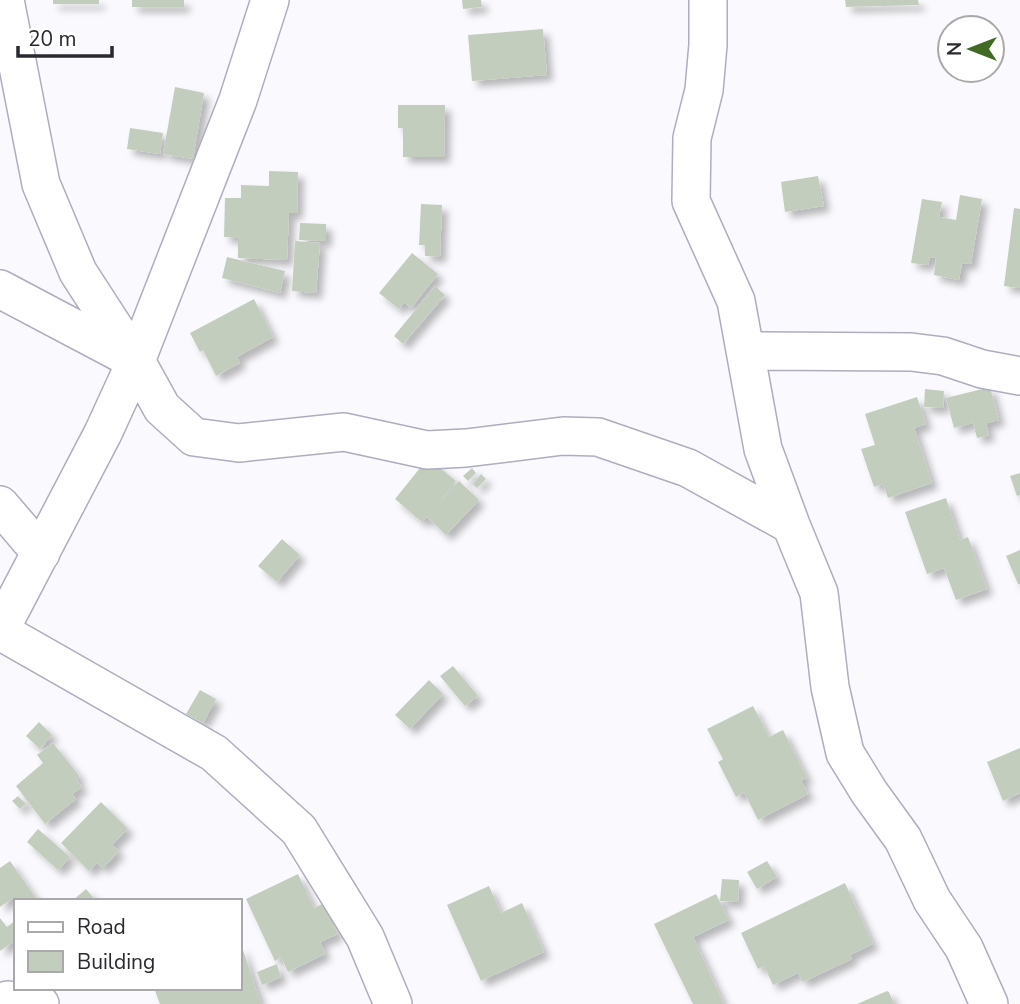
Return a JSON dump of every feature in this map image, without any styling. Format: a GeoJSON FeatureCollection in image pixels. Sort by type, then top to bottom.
{"type":"FeatureCollection","features":[{"type":"Feature","properties":{"kind":"street"},"geometry":{"type":"LineString","coordinates":[[5,0],[41,184],[78,272],[136,361],[162,408],[194,437],[239,443],[344,432],[427,450],[552,437],[598,437],[688,468],[791,525]]}},
{"type":"Feature","properties":{"kind":"street"},"geometry":{"type":"LineString","coordinates":[[271,0],[238,100],[136,361],[103,433],[0,630],[214,753],[273,805],[299,830],[365,937],[393,1004]]}},
{"type":"Feature","properties":{"kind":"street"},"geometry":{"type":"LineString","coordinates":[[708,0],[704,90],[692,138],[691,201],[736,301],[763,449],[820,593],[831,687],[845,753],[903,839],[932,900],[964,948],[989,1004]]}},
{"type":"Feature","properties":{"kind":"street"},"geometry":{"type":"LineString","coordinates":[[0,289],[136,361]]}},
{"type":"Feature","properties":{"kind":"street"},"geometry":{"type":"LineString","coordinates":[[746,351],[911,352],[943,356],[982,369],[1020,376]]}},
{"type":"Feature","properties":{"kind":"street"},"geometry":{"type":"LineString","coordinates":[[0,505],[41,553]]}},
{"type":"Feature","properties":{"kind":"street"},"geometry":{"type":"LineString","coordinates":[[0,1002],[8,1000],[40,1004]]}},
{"type":"Feature","properties":{"kind":"building"},"geometry":{"type":"Polygon","coordinates":[[[53,0],[99,0],[99,4],[53,4],[53,0]]]}},
{"type":"Feature","properties":{"kind":"building"},"geometry":{"type":"Polygon","coordinates":[[[132,0],[184,0],[184,7],[132,7],[132,0]]]}},
{"type":"Feature","properties":{"kind":"building"},"geometry":{"type":"Polygon","coordinates":[[[462,0],[481,0],[482,7],[463,9],[462,0]]]}},
{"type":"Feature","properties":{"kind":"building"},"geometry":{"type":"Polygon","coordinates":[[[845,0],[918,0],[919,5],[846,7],[845,0]]]}},
{"type":"Feature","properties":{"kind":"building"},"geometry":{"type":"Polygon","coordinates":[[[543,29],[547,75],[472,81],[468,35],[543,29]]]}},
{"type":"Feature","properties":{"kind":"building"},"geometry":{"type":"Polygon","coordinates":[[[175,87],[204,93],[193,159],[163,154],[175,87]]]}},
{"type":"Feature","properties":{"kind":"building"},"geometry":{"type":"Polygon","coordinates":[[[398,105],[445,105],[444,157],[403,157],[403,128],[398,128],[398,105]]]}},
{"type":"Feature","properties":{"kind":"building"},"geometry":{"type":"Polygon","coordinates":[[[130,128],[163,133],[160,154],[127,149],[130,128]]]}},
{"type":"Feature","properties":{"kind":"building"},"geometry":{"type":"Polygon","coordinates":[[[269,171],[298,172],[297,213],[289,213],[287,260],[238,258],[238,238],[224,237],[225,198],[241,198],[241,185],[269,186],[269,171]]]}},
{"type":"Feature","properties":{"kind":"building"},"geometry":{"type":"Polygon","coordinates":[[[818,176],[824,206],[785,212],[781,182],[818,176]]]}},
{"type":"Feature","properties":{"kind":"building"},"geometry":{"type":"Polygon","coordinates":[[[960,195],[982,199],[971,264],[962,263],[959,280],[934,275],[936,258],[930,257],[928,265],[911,263],[922,199],[942,202],[939,217],[956,220],[960,195]]]}},
{"type":"Feature","properties":{"kind":"building"},"geometry":{"type":"Polygon","coordinates":[[[421,204],[442,205],[440,257],[425,256],[425,245],[419,245],[421,204]]]}},
{"type":"Feature","properties":{"kind":"building"},"geometry":{"type":"Polygon","coordinates":[[[1014,208],[1020,209],[1020,288],[1004,286],[1014,208]]]}},
{"type":"Feature","properties":{"kind":"building"},"geometry":{"type":"Polygon","coordinates":[[[300,223],[326,224],[326,241],[299,240],[300,223]]]}},
{"type":"Feature","properties":{"kind":"building"},"geometry":{"type":"Polygon","coordinates":[[[295,241],[320,243],[316,293],[292,291],[295,241]]]}},
{"type":"Feature","properties":{"kind":"building"},"geometry":{"type":"Polygon","coordinates":[[[412,253],[438,274],[411,308],[404,302],[399,309],[379,293],[412,253]]]}},
{"type":"Feature","properties":{"kind":"building"},"geometry":{"type":"Polygon","coordinates":[[[227,257],[285,271],[280,293],[222,278],[227,257]]]}},
{"type":"Feature","properties":{"kind":"building"},"geometry":{"type":"Polygon","coordinates":[[[435,286],[445,295],[403,344],[394,336],[435,286]]]}},
{"type":"Feature","properties":{"kind":"building"},"geometry":{"type":"Polygon","coordinates":[[[254,299],[273,337],[237,357],[240,363],[216,376],[203,350],[200,352],[190,333],[254,299]]]}},
{"type":"Feature","properties":{"kind":"building"},"geometry":{"type":"Polygon","coordinates":[[[990,387],[999,420],[986,423],[989,435],[977,438],[973,423],[954,428],[946,398],[990,387]]]}},
{"type":"Feature","properties":{"kind":"building"},"geometry":{"type":"Polygon","coordinates":[[[925,389],[944,391],[943,408],[924,407],[925,389]]]}},
{"type":"Feature","properties":{"kind":"building"},"geometry":{"type":"Polygon","coordinates":[[[917,397],[926,424],[914,428],[932,483],[888,498],[883,484],[874,487],[861,449],[875,445],[865,414],[917,397]]]}},
{"type":"Feature","properties":{"kind":"building"},"geometry":{"type":"Polygon","coordinates":[[[428,458],[456,481],[438,504],[459,481],[479,500],[446,535],[427,517],[422,522],[395,499],[428,458]]]}},
{"type":"Feature","properties":{"kind":"building"},"geometry":{"type":"Polygon","coordinates":[[[472,468],[476,473],[468,481],[463,476],[472,468]]]}},
{"type":"Feature","properties":{"kind":"building"},"geometry":{"type":"Polygon","coordinates":[[[1020,473],[1020,495],[1017,496],[1010,476],[1020,473]]]}},
{"type":"Feature","properties":{"kind":"building"},"geometry":{"type":"Polygon","coordinates":[[[481,474],[486,479],[477,488],[473,484],[481,474]]]}},
{"type":"Feature","properties":{"kind":"building"},"geometry":{"type":"Polygon","coordinates":[[[946,498],[960,540],[968,537],[987,589],[956,600],[944,568],[927,574],[905,512],[946,498]]]}},
{"type":"Feature","properties":{"kind":"building"},"geometry":{"type":"Polygon","coordinates":[[[282,539],[300,555],[277,582],[258,566],[282,539]]]}},
{"type":"Feature","properties":{"kind":"building"},"geometry":{"type":"Polygon","coordinates":[[[1020,550],[1020,584],[1018,584],[1006,556],[1020,550]]]}},
{"type":"Feature","properties":{"kind":"building"},"geometry":{"type":"Polygon","coordinates":[[[453,666],[478,696],[465,706],[440,676],[453,666]]]}},
{"type":"Feature","properties":{"kind":"building"},"geometry":{"type":"Polygon","coordinates":[[[429,680],[443,694],[410,729],[395,715],[429,680]]]}},
{"type":"Feature","properties":{"kind":"building"},"geometry":{"type":"Polygon","coordinates":[[[200,690],[216,699],[203,723],[186,714],[200,690]]]}},
{"type":"Feature","properties":{"kind":"building"},"geometry":{"type":"Polygon","coordinates":[[[753,706],[769,737],[783,730],[807,778],[801,780],[808,794],[758,820],[744,792],[736,797],[718,762],[723,759],[707,729],[753,706]]]}},
{"type":"Feature","properties":{"kind":"building"},"geometry":{"type":"Polygon","coordinates":[[[39,722],[52,735],[40,749],[26,736],[39,722]]]}},
{"type":"Feature","properties":{"kind":"building"},"geometry":{"type":"Polygon","coordinates":[[[53,743],[80,777],[76,779],[82,787],[72,794],[76,799],[45,824],[16,786],[43,763],[37,755],[53,743]]]}},
{"type":"Feature","properties":{"kind":"building"},"geometry":{"type":"Polygon","coordinates":[[[1020,748],[1020,793],[1003,801],[987,762],[1020,748]]]}},
{"type":"Feature","properties":{"kind":"building"},"geometry":{"type":"Polygon","coordinates":[[[18,796],[26,804],[20,809],[12,801],[18,796]]]}},
{"type":"Feature","properties":{"kind":"building"},"geometry":{"type":"Polygon","coordinates":[[[101,802],[128,829],[112,845],[119,851],[103,868],[97,863],[89,871],[61,843],[101,802]]]}},
{"type":"Feature","properties":{"kind":"building"},"geometry":{"type":"Polygon","coordinates":[[[38,829],[70,857],[58,870],[27,842],[38,829]]]}},
{"type":"Feature","properties":{"kind":"building"},"geometry":{"type":"Polygon","coordinates":[[[10,861],[37,899],[13,898],[0,907],[0,868],[10,861]]]}},
{"type":"Feature","properties":{"kind":"building"},"geometry":{"type":"Polygon","coordinates":[[[767,861],[777,877],[757,889],[747,872],[767,861]]]}},
{"type":"Feature","properties":{"kind":"building"},"geometry":{"type":"Polygon","coordinates":[[[298,874],[314,908],[324,903],[338,934],[320,942],[325,954],[288,972],[281,957],[275,961],[246,899],[298,874]]]}},
{"type":"Feature","properties":{"kind":"building"},"geometry":{"type":"Polygon","coordinates":[[[722,879],[739,880],[738,902],[720,901],[722,879]]]}},
{"type":"Feature","properties":{"kind":"building"},"geometry":{"type":"Polygon","coordinates":[[[845,883],[873,944],[850,955],[852,959],[803,982],[798,973],[773,985],[764,966],[758,969],[741,933],[845,883]]]}},
{"type":"Feature","properties":{"kind":"building"},"geometry":{"type":"Polygon","coordinates":[[[489,886],[501,913],[522,903],[544,952],[481,981],[447,905],[489,886]]]}},
{"type":"Feature","properties":{"kind":"building"},"geometry":{"type":"Polygon","coordinates":[[[86,889],[93,897],[91,899],[74,899],[86,889]]]}},
{"type":"Feature","properties":{"kind":"building"},"geometry":{"type":"Polygon","coordinates":[[[716,894],[729,920],[693,937],[724,1004],[693,1004],[654,924],[716,894]]]}},
{"type":"Feature","properties":{"kind":"building"},"geometry":{"type":"Polygon","coordinates":[[[0,918],[7,927],[14,922],[14,941],[0,951],[0,918]]]}},
{"type":"Feature","properties":{"kind":"building"},"geometry":{"type":"Polygon","coordinates":[[[242,947],[261,1004],[160,1004],[155,990],[242,990],[242,947]]]}},
{"type":"Feature","properties":{"kind":"building"},"geometry":{"type":"Polygon","coordinates":[[[277,964],[281,977],[262,985],[257,972],[277,964]]]}},
{"type":"Feature","properties":{"kind":"building"},"geometry":{"type":"Polygon","coordinates":[[[887,991],[894,1004],[857,1004],[887,991]]]}}]}
